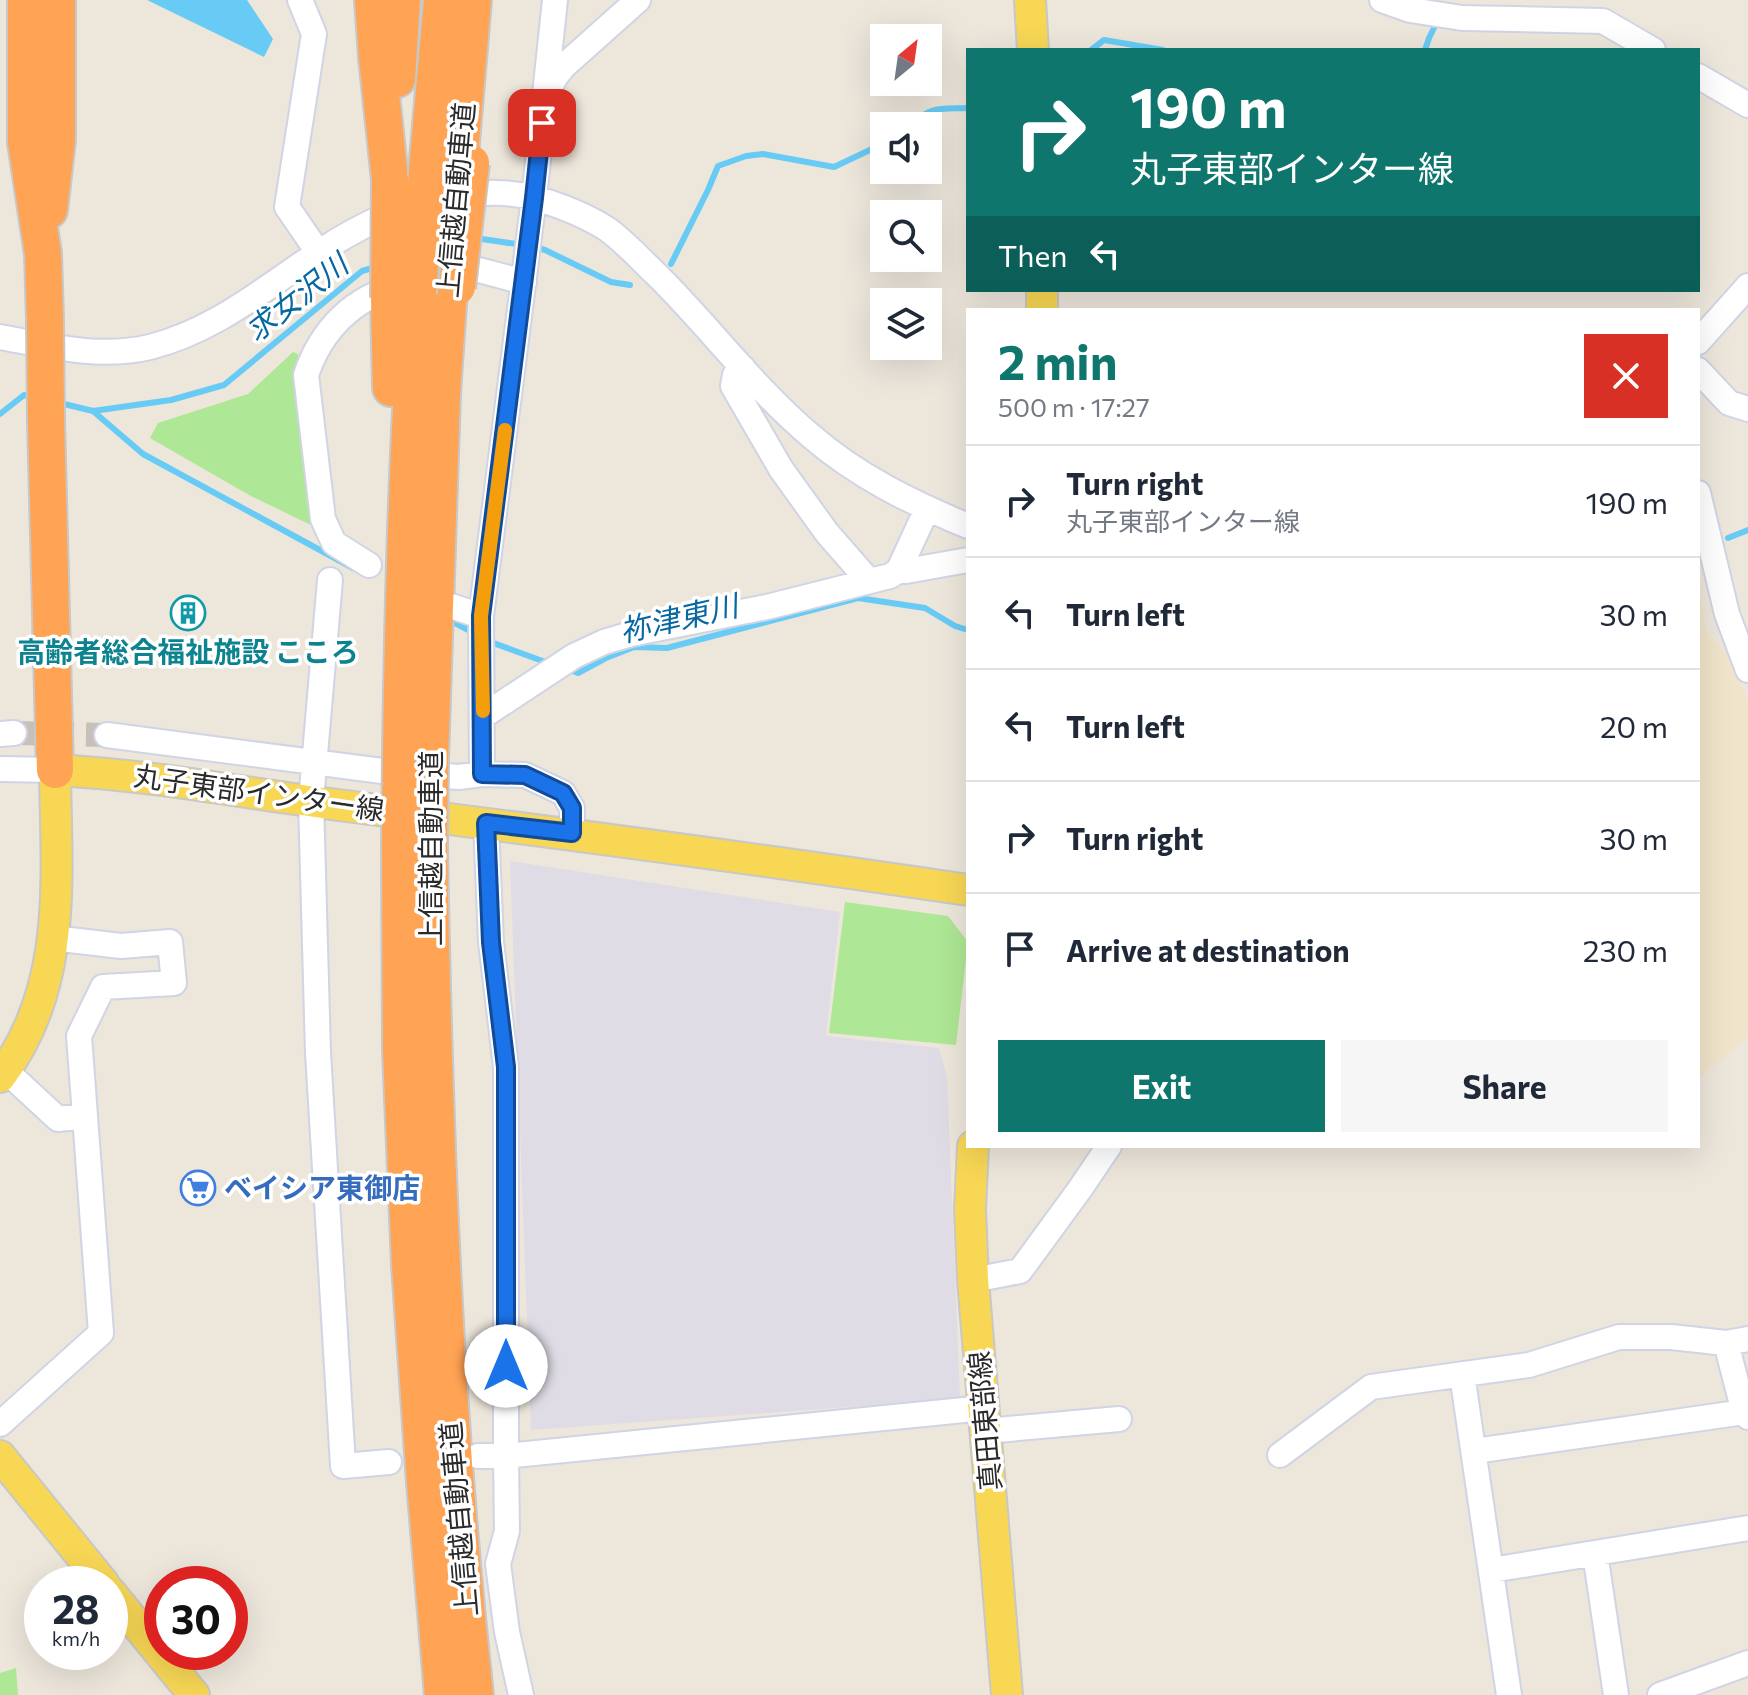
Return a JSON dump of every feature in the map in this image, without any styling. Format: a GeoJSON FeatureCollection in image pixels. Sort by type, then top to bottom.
{"type":"FeatureCollection","features":[{"type":"Feature","properties":{"kind":"highway"},"geometry":{"type":"LineString","coordinates":[[26,0],[26,142],[43,254],[55,770]]}},
{"type":"Feature","properties":{"kind":"highway"},"geometry":{"type":"LineString","coordinates":[[43,254],[57,140],[57,0]]}},
{"type":"Feature","properties":{"kind":"highway"},"geometry":{"type":"LineString","coordinates":[[373,0],[390,180],[428,292]]}},
{"type":"Feature","properties":{"kind":"highway"},"geometry":{"type":"LineString","coordinates":[[390,180],[402,0]]}},
{"type":"Feature","properties":{"kind":"highway","name":"上信越自動車道"},"geometry":{"type":"LineString","coordinates":[[442,0],[452,166]]}},
{"type":"Feature","properties":{"kind":"highway","name":"上信越自動車道"},"geometry":{"type":"LineString","coordinates":[[416,757],[403,614],[411,400],[452,166],[473,0]]}},
{"type":"Feature","properties":{"kind":"highway"},"geometry":{"type":"LineString","coordinates":[[452,166],[495,0]]}},
{"type":"Feature","properties":{"kind":"highway","name":"上信越自動車道"},"geometry":{"type":"LineString","coordinates":[[428,292],[442,393],[437,510],[416,757],[415,846],[401,1050],[409,1250],[443,1695]]}},
{"type":"Feature","properties":{"kind":"highway","name":"上信越自動車道"},"geometry":{"type":"LineString","coordinates":[[415,846],[433,1055],[441,1266],[455,1484],[475,1695]]}},
{"type":"Feature","properties":{"kind":"main road"},"geometry":{"type":"LineString","coordinates":[[1030,0],[1033,48]]}},
{"type":"Feature","properties":{"kind":"main road"},"geometry":{"type":"LineString","coordinates":[[2,1074],[27,1032],[50,965],[56,881],[55,770]]}},
{"type":"Feature","properties":{"kind":"main road","name":"丸子東部インター線"},"geometry":{"type":"LineString","coordinates":[[55,770],[109,773],[572,833],[966,890]]}},
{"type":"Feature","properties":{"kind":"main road","name":"真田東部線"},"geometry":{"type":"LineString","coordinates":[[973,1148],[970,1209],[973,1280],[1007,1695]]}},
{"type":"Feature","properties":{"kind":"main road"},"geometry":{"type":"LineString","coordinates":[[0,1456],[89,1566]]}},
{"type":"Feature","properties":{"kind":"main road"},"geometry":{"type":"LineString","coordinates":[[128,1614],[194,1695]]}},
{"type":"Feature","properties":{"kind":"street"},"geometry":{"type":"LineString","coordinates":[[300,0],[314,34],[287,207],[318,252]]}},
{"type":"Feature","properties":{"kind":"street"},"geometry":{"type":"LineString","coordinates":[[482,774],[481,631],[555,0]]}},
{"type":"Feature","properties":{"kind":"street"},"geometry":{"type":"LineString","coordinates":[[545,98],[564,66],[638,0]]}},
{"type":"Feature","properties":{"kind":"street"},"geometry":{"type":"LineString","coordinates":[[1382,0],[1410,10],[1462,18],[1603,21],[1650,48]]}},
{"type":"Feature","properties":{"kind":"street"},"geometry":{"type":"LineString","coordinates":[[1700,77],[1748,105]]}},
{"type":"Feature","properties":{"kind":"street"},"geometry":{"type":"LineString","coordinates":[[0,337],[81,351],[114,352],[147,347],[177,338],[243,306],[318,252],[377,219],[412,205],[483,192],[509,193],[534,198],[586,217],[607,230],[626,244],[676,294],[743,368],[810,435],[874,481],[966,525]]}},
{"type":"Feature","properties":{"kind":"street"},"geometry":{"type":"LineString","coordinates":[[369,565],[334,543],[323,519],[306,375],[323,337],[345,315],[383,290],[479,270],[525,275]]}},
{"type":"Feature","properties":{"kind":"street"},"geometry":{"type":"LineString","coordinates":[[1700,340],[1748,286]]}},
{"type":"Feature","properties":{"kind":"street"},"geometry":{"type":"LineString","coordinates":[[743,368],[735,375],[733,386],[781,469],[827,533],[869,581]]}},
{"type":"Feature","properties":{"kind":"street"},"geometry":{"type":"LineString","coordinates":[[1700,372],[1729,403],[1748,409]]}},
{"type":"Feature","properties":{"kind":"street"},"geometry":{"type":"LineString","coordinates":[[1700,499],[1737,609],[1748,670]]}},
{"type":"Feature","properties":{"kind":"street"},"geometry":{"type":"LineString","coordinates":[[898,571],[927,509]]}},
{"type":"Feature","properties":{"kind":"street"},"geometry":{"type":"LineString","coordinates":[[483,716],[560,665],[604,642],[767,607],[890,576],[898,571],[966,560]]}},
{"type":"Feature","properties":{"kind":"street"},"geometry":{"type":"LineString","coordinates":[[330,580],[311,801],[318,1053],[343,1466],[389,1462]]}},
{"type":"Feature","properties":{"kind":"street"},"geometry":{"type":"LineString","coordinates":[[451,606],[481,631]]}},
{"type":"Feature","properties":{"kind":"street"},"geometry":{"type":"LineString","coordinates":[[107,735],[382,771],[459,777],[525,775],[563,793],[572,808],[572,833]]}},
{"type":"Feature","properties":{"kind":"street"},"geometry":{"type":"LineString","coordinates":[[0,769],[55,770]]}},
{"type":"Feature","properties":{"kind":"street"},"geometry":{"type":"LineString","coordinates":[[486,823],[491,942],[506,1067],[507,1531],[498,1564],[507,1632],[521,1695]]}},
{"type":"Feature","properties":{"kind":"street"},"geometry":{"type":"LineString","coordinates":[[0,1424],[101,1333],[79,1036],[103,987],[174,983],[170,942],[121,946],[53,938]]}},
{"type":"Feature","properties":{"kind":"street"},"geometry":{"type":"LineString","coordinates":[[2,1074],[58,1119],[85,1116]]}},
{"type":"Feature","properties":{"kind":"street"},"geometry":{"type":"LineString","coordinates":[[973,1280],[1020,1271],[1108,1148]]}},
{"type":"Feature","properties":{"kind":"street"},"geometry":{"type":"LineString","coordinates":[[1280,1455],[1371,1387],[1529,1365],[1619,1337],[1737,1341],[1746,1415],[1475,1451]]}},
{"type":"Feature","properties":{"kind":"street"},"geometry":{"type":"LineString","coordinates":[[1462,1374],[1509,1695]]}},
{"type":"Feature","properties":{"kind":"street"},"geometry":{"type":"LineString","coordinates":[[478,1456],[985,1420],[1119,1419]]}},
{"type":"Feature","properties":{"kind":"street"},"geometry":{"type":"LineString","coordinates":[[1492,1570],[1748,1528]]}},
{"type":"Feature","properties":{"kind":"street"},"geometry":{"type":"LineString","coordinates":[[1595,1553],[1616,1695]]}},
{"type":"Feature","properties":{"kind":"street"},"geometry":{"type":"LineString","coordinates":[[1660,1695],[1748,1663]]}},
{"type":"Feature","properties":{"kind":"shaded area"},"geometry":{"type":"Polygon","coordinates":[[[1700,596],[1706,630],[1726,654],[1748,702],[1748,1037],[1700,1077],[1700,596]]]}},
{"type":"Feature","properties":{"kind":"shaded area"},"geometry":{"type":"Polygon","coordinates":[[[510,861],[840,912],[826,1036],[939,1048],[947,1077],[960,1399],[531,1430],[510,861]]]}},
{"type":"Feature","properties":{"kind":"green space"},"geometry":{"type":"Polygon","coordinates":[[[293,352],[298,354],[315,527],[249,495],[150,438],[158,423],[248,394],[293,352]]]}},
{"type":"Feature","properties":{"kind":"green space"},"geometry":{"type":"Polygon","coordinates":[[[845,902],[948,916],[966,939],[956,1045],[829,1033],[845,902]]]}},
{"type":"Feature","properties":{"kind":"green space"},"geometry":{"type":"Polygon","coordinates":[[[16,1668],[18,1695],[0,1695],[0,1673],[16,1668]]]}},
{"type":"Feature","properties":{"kind":"water"},"geometry":{"type":"Polygon","coordinates":[[[147,0],[247,0],[273,39],[264,57],[147,0]]]}},
{"type":"Feature","properties":{"kind":"waterway","name":"求女沢川"},"geometry":{"type":"LineString","coordinates":[[1426,48],[1437,22]]}},
{"type":"Feature","properties":{"kind":"waterway","name":"求女沢川"},"geometry":{"type":"LineString","coordinates":[[1094,48],[1104,40],[1151,48]]}},
{"type":"Feature","properties":{"kind":"waterway","name":"求女沢川"},"geometry":{"type":"LineString","coordinates":[[930,112],[966,108]]}},
{"type":"Feature","properties":{"kind":"waterway","name":"求女沢川"},"geometry":{"type":"LineString","coordinates":[[671,264],[718,166],[746,156],[763,154],[834,167],[870,150]]}},
{"type":"Feature","properties":{"kind":"waterway","name":"求女沢川"},"geometry":{"type":"LineString","coordinates":[[475,241],[482,239],[523,245]]}},
{"type":"Feature","properties":{"kind":"waterway","name":"求女沢川"},"geometry":{"type":"LineString","coordinates":[[534,247],[611,282],[630,285]]}},
{"type":"Feature","properties":{"kind":"waterway","name":"求女沢川"},"geometry":{"type":"LineString","coordinates":[[56,402],[93,411],[171,400],[224,385],[362,271],[379,266]]}},
{"type":"Feature","properties":{"kind":"waterway","name":"求女沢川"},"geometry":{"type":"LineString","coordinates":[[0,414],[24,395],[33,397]]}},
{"type":"Feature","properties":{"kind":"waterway","name":"祢津東川"},"geometry":{"type":"LineString","coordinates":[[93,411],[143,454],[353,568]]}},
{"type":"Feature","properties":{"kind":"waterway","name":"祢津東川"},"geometry":{"type":"LineString","coordinates":[[1728,538],[1748,530]]}},
{"type":"Feature","properties":{"kind":"waterway","name":"祢津東川"},"geometry":{"type":"LineString","coordinates":[[567,669],[578,673],[634,647],[667,648],[858,598],[925,608],[966,629]]}},
{"type":"Feature","properties":{"kind":"waterway","name":"祢津東川"},"geometry":{"type":"LineString","coordinates":[[453,622],[474,633]]}},
{"type":"Feature","properties":{"kind":"waterway","name":"祢津東川"},"geometry":{"type":"LineString","coordinates":[[488,641],[548,663]]}},
{"type":"Feature","properties":{"kind":"tunnel"},"geometry":{"type":"LineString","coordinates":[[14,733],[107,735]]}},
{"type":"Feature","properties":{"kind":"slow traffic"},"geometry":{"type":"LineString","coordinates":[[483,711],[481,616],[505,430]]}},
{"type":"Feature","properties":{"kind":"place","name":"高齢者総合福祉施設 こころ"},"geometry":{"type":"Point","coordinates":[188,613]}},
{"type":"Feature","properties":{"kind":"place","name":"ベイシア東御店"},"geometry":{"type":"Point","coordinates":[198,1188]}},
{"type":"Feature","properties":{"kind":"route"},"geometry":{"type":"LineString","coordinates":[[506,1366],[506,1067],[491,942],[486,823],[572,833],[572,808],[563,793],[525,775],[482,774],[481,616],[542,123]]}}]}
